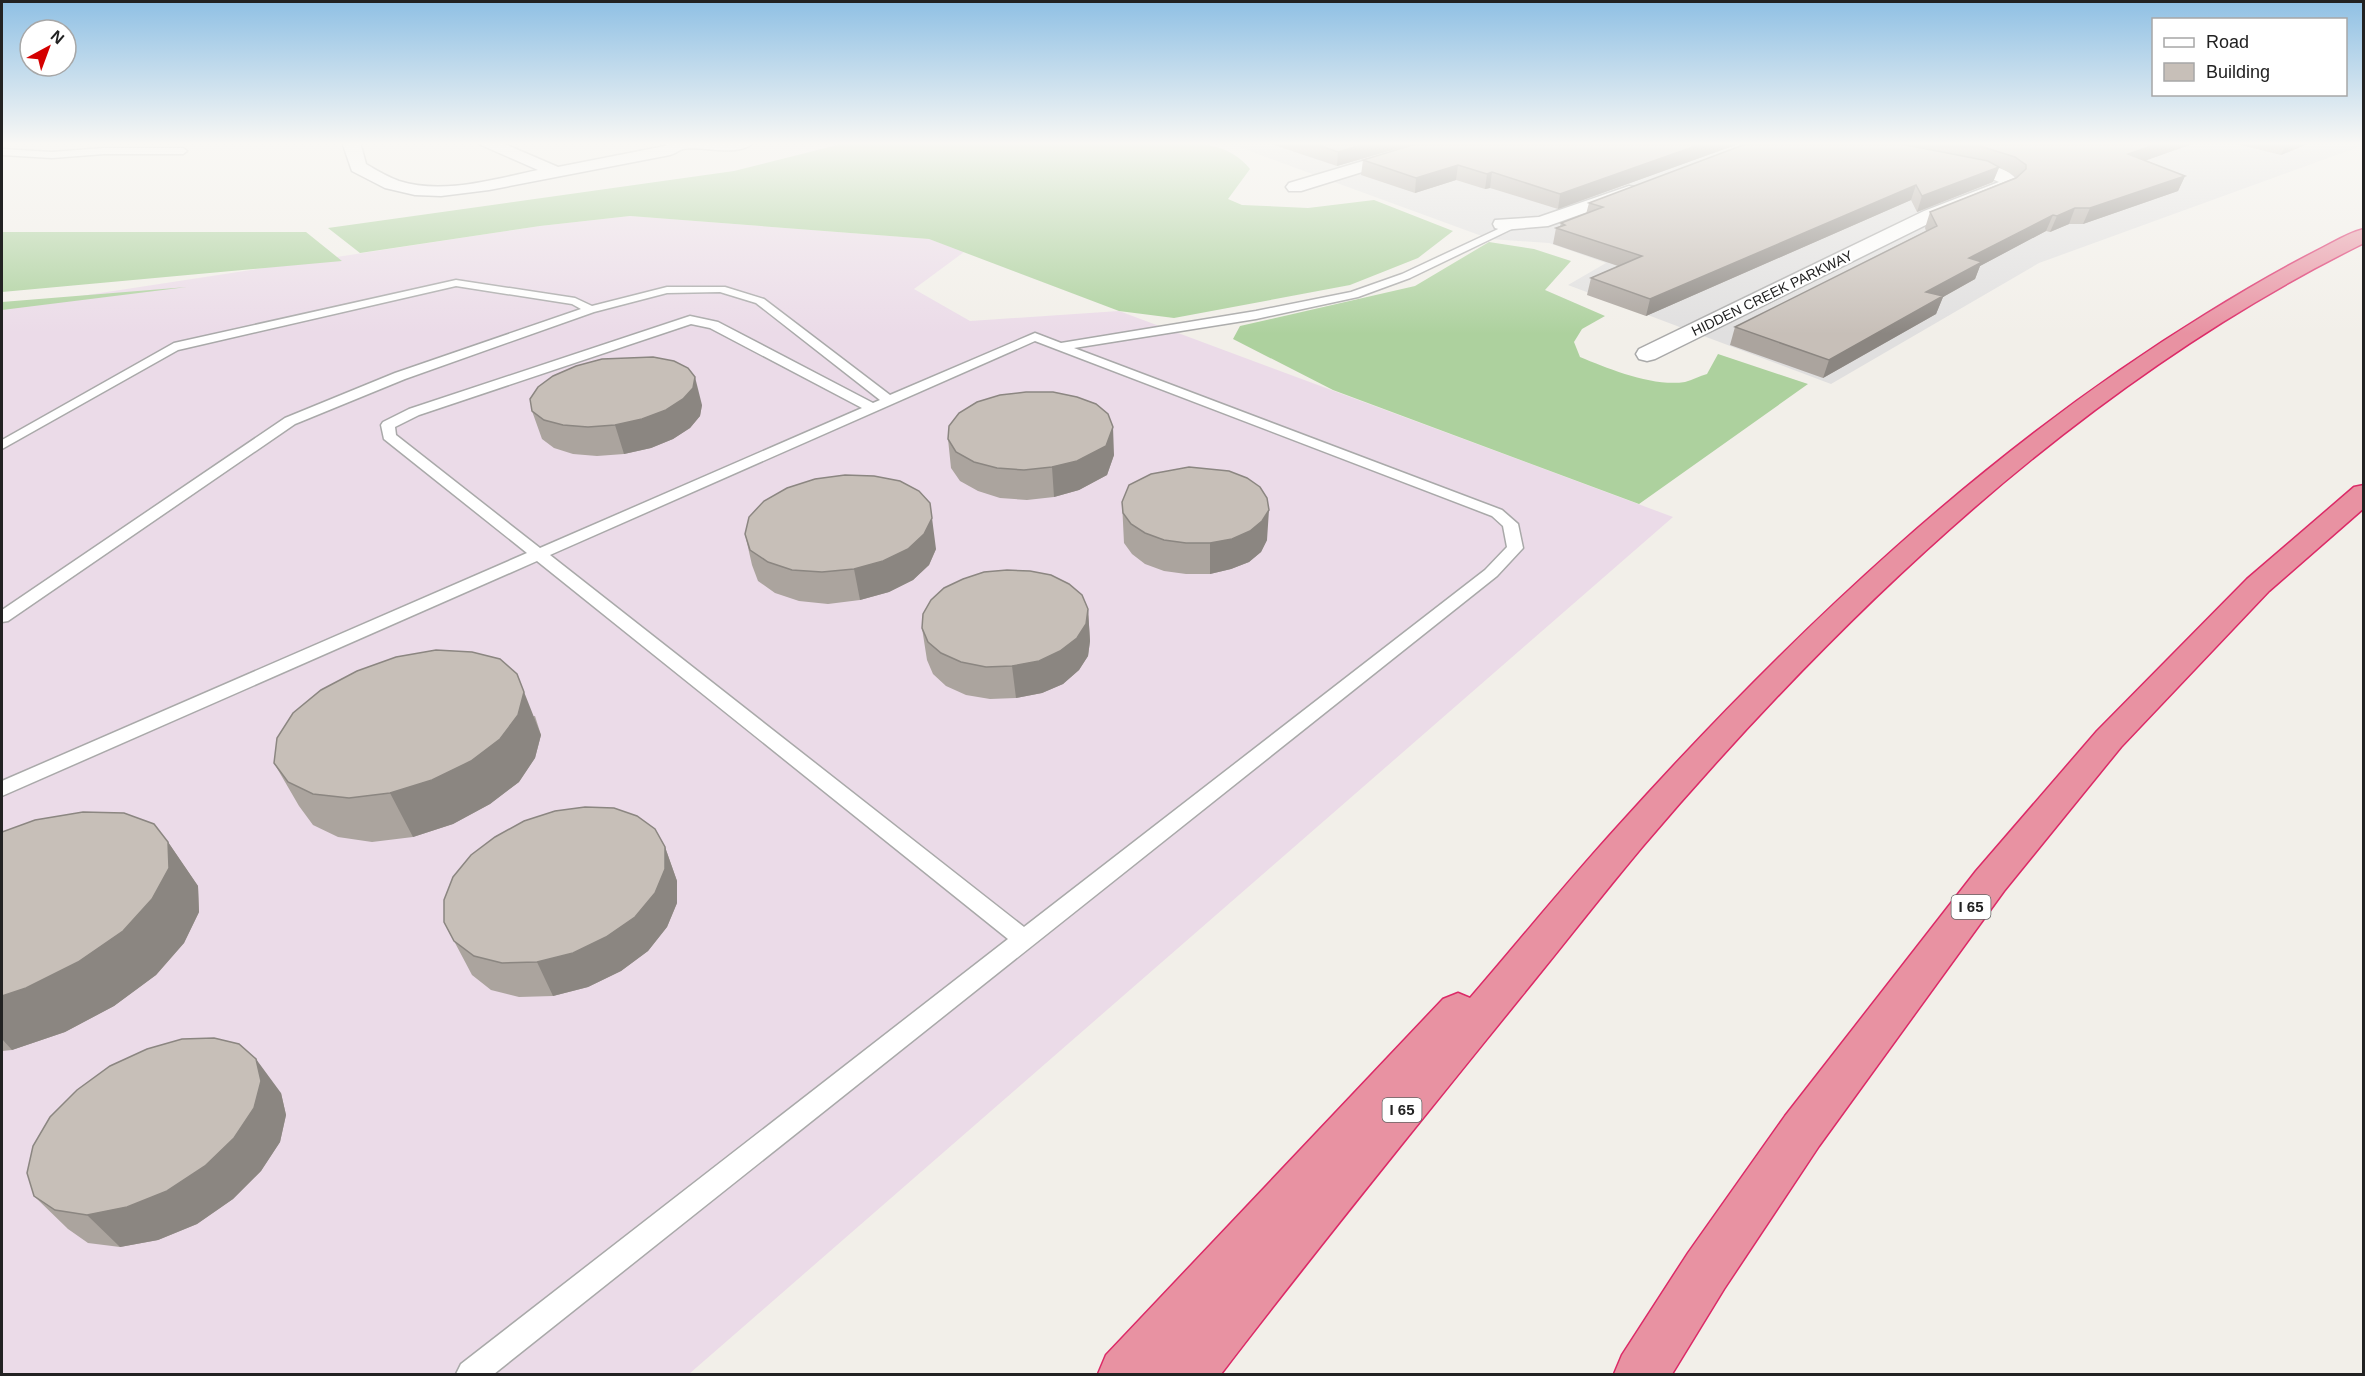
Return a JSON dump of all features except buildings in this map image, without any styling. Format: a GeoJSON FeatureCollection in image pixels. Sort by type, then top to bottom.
{"type":"FeatureCollection","features":[{"type":"Feature","properties":{"kind":"highway","name":"I 65"},"geometry":{"type":"LineString","coordinates":[[1187,1374],[1283,1253],[1620,849],[1794,662],[1885,575],[1995,478],[2083,408],[2172,346],[2259,290],[2364,235]]}},
{"type":"Feature","properties":{"kind":"highway","name":"I 65"},"geometry":{"type":"LineString","coordinates":[[1641,1374],[1706,1271],[1802,1131],[1990,881],[2109,739],[2134,713],[2258,585],[2364,493]]}},
{"type":"Feature","properties":{"kind":"highway"},"geometry":{"type":"LineString","coordinates":[[1125,1374],[1442,1027],[1548,918],[1620,849]]}},
{"type":"Feature","properties":{"kind":"street"},"geometry":{"type":"LineString","coordinates":[[1508,224],[1541,222],[1559,218],[1589,206]]}},
{"type":"Feature","properties":{"kind":"street","name":"HIDDEN CREEK PARKWAY"},"geometry":{"type":"LineString","coordinates":[[1647,354],[1931,215],[1954,206]]}},
{"type":"Feature","properties":{"kind":"lane"},"geometry":{"type":"LineString","coordinates":[[1060,346],[1256,315],[1354,295],[1406,276],[1508,224]]}},
{"type":"Feature","properties":{"kind":"lane"},"geometry":{"type":"LineString","coordinates":[[2,445],[174,347],[456,283],[575,301],[590,310]]}},
{"type":"Feature","properties":{"kind":"lane"},"geometry":{"type":"LineString","coordinates":[[2,617],[290,421],[400,376],[590,310],[667,290],[721,289],[760,301],[881,404]]}},
{"type":"Feature","properties":{"kind":"lane"},"geometry":{"type":"LineString","coordinates":[[881,404],[714,325],[690,320],[414,412],[388,425],[389,435],[1025,940]]}},
{"type":"Feature","properties":{"kind":"lane"},"geometry":{"type":"LineString","coordinates":[[2,789],[1035,337],[1497,513],[1509,524],[1515,548],[1491,573],[471,1374]]}},
{"type":"Feature","properties":{"kind":"shaded area"},"geometry":{"type":"Polygon","coordinates":[[[1400,206],[2195,206],[2039,263],[1831,384],[1568,285],[1606,263],[1549,243],[1490,239],[1400,206]]]}},
{"type":"Feature","properties":{"kind":"shaded area"},"geometry":{"type":"Polygon","coordinates":[[[630,216],[929,239],[964,252],[914,289],[970,321],[1119,311],[1673,517],[689,1374],[2,1374],[2,308],[540,226],[630,216]]]}},
{"type":"Feature","properties":{"kind":"green space"},"geometry":{"type":"Polygon","coordinates":[[[483,206],[1390,206],[1453,231],[1418,258],[1350,285],[1174,318],[1119,311],[929,239],[630,216],[540,226],[360,253],[328,228],[483,206]]]}},
{"type":"Feature","properties":{"kind":"green space"},"geometry":{"type":"Polygon","coordinates":[[[2,232],[306,232],[342,261],[2,292],[2,232]]]}},
{"type":"Feature","properties":{"kind":"green space"},"geometry":{"type":"Polygon","coordinates":[[[1489,242],[1534,249],[1571,261],[1545,290],[1605,316],[1582,329],[1574,342],[1580,357],[1631,376],[1672,383],[1685,382],[1707,374],[1718,354],[1808,384],[1639,504],[1333,390],[1233,339],[1240,326],[1415,286],[1489,242]]]}},
{"type":"Feature","properties":{"kind":"green space"},"geometry":{"type":"Polygon","coordinates":[[[187,287],[2,310],[2,302],[187,287]]]}}]}
